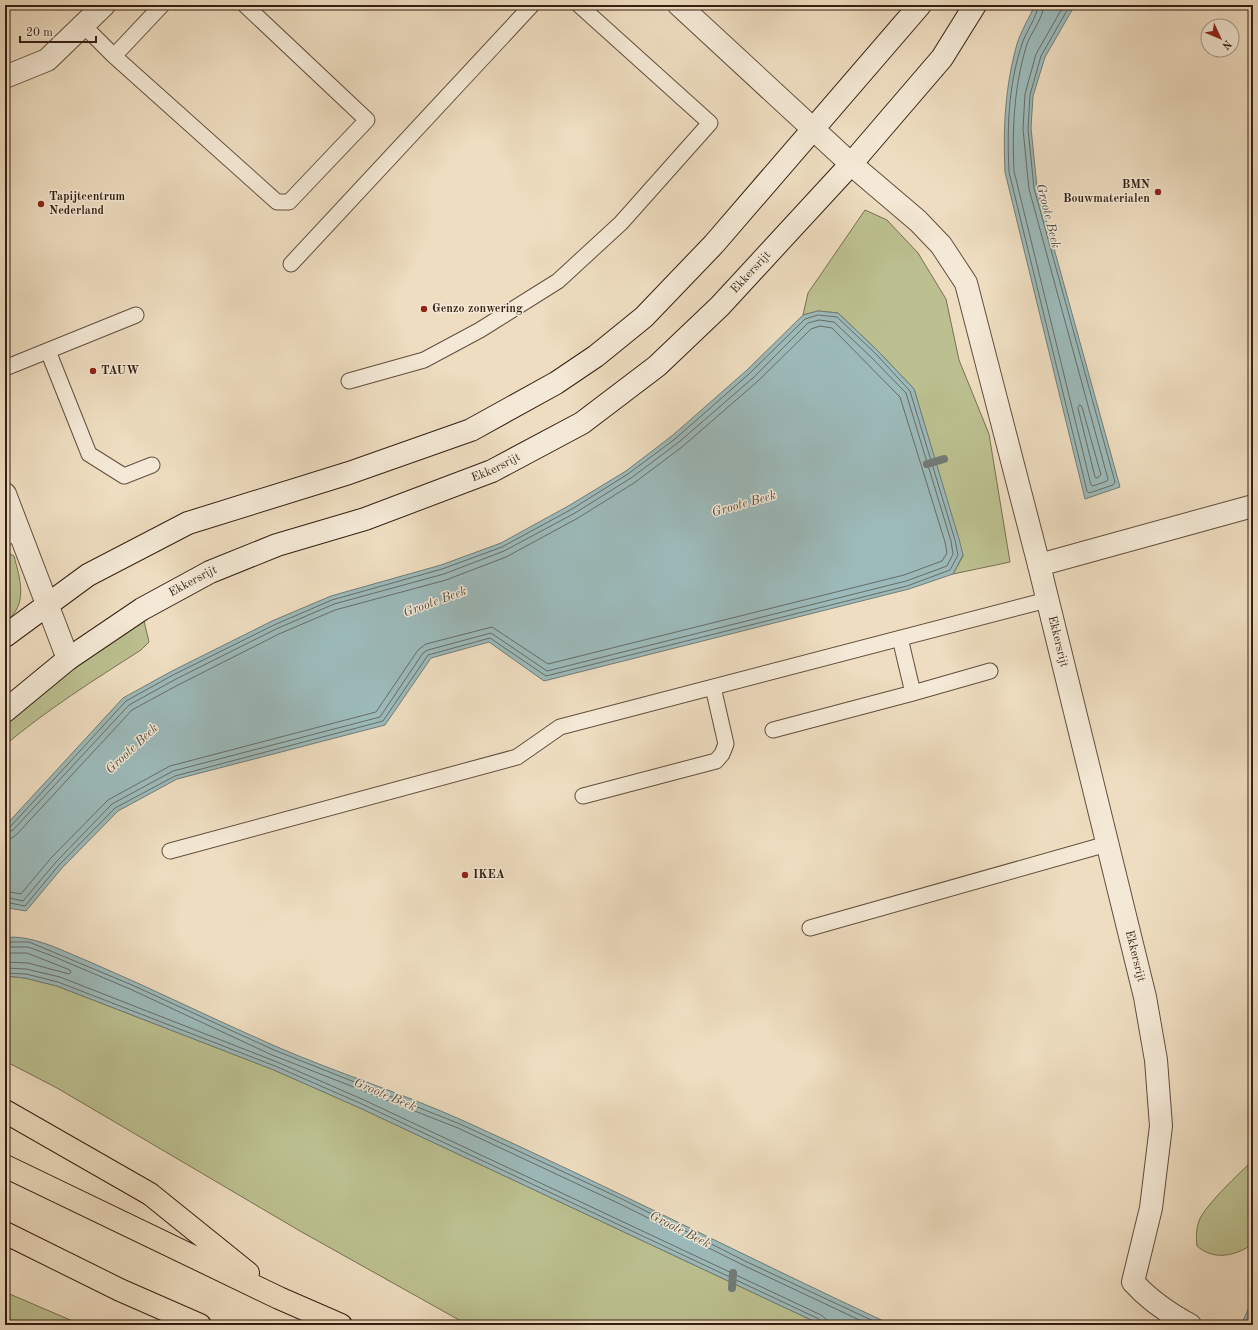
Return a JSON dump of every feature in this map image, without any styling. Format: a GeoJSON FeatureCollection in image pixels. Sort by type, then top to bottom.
{"type":"FeatureCollection","features":[{"type":"Feature","properties":{"kind":"highway"},"geometry":{"type":"LineString","coordinates":[[5,1111],[150,1194],[279,1298]]}},
{"type":"Feature","properties":{"kind":"highway"},"geometry":{"type":"LineString","coordinates":[[5,1166],[279,1298],[341,1325]]}},
{"type":"Feature","properties":{"kind":"highway"},"geometry":{"type":"LineString","coordinates":[[5,1233],[120,1290],[200,1325]]}},
{"type":"Feature","properties":{"kind":"main road"},"geometry":{"type":"LineString","coordinates":[[5,77],[47,60],[104,5]]}},
{"type":"Feature","properties":{"kind":"main road","name":"Ekkersrijt"},"geometry":{"type":"LineString","coordinates":[[679,5],[851,164],[918,221],[941,245],[966,283],[1039,565],[1145,997],[1156,1060],[1161,1126],[1151,1208],[1133,1282],[1158,1306],[1190,1325]]}},
{"type":"Feature","properties":{"kind":"main road"},"geometry":{"type":"LineString","coordinates":[[5,636],[95,571],[188,523],[349,473],[471,430],[556,383],[596,356],[644,317],[714,244],[920,5]]}},
{"type":"Feature","properties":{"kind":"main road","name":"Ekkersrijt"},"geometry":{"type":"LineString","coordinates":[[5,711],[68,659],[142,609],[210,572],[277,545],[365,519],[492,471],[582,423],[657,366],[708,316],[851,164],[942,58],[975,5]]}},
{"type":"Feature","properties":{"kind":"main road"},"geometry":{"type":"LineString","coordinates":[[5,494],[12,535],[47,605],[68,659]]}},
{"type":"Feature","properties":{"kind":"main road"},"geometry":{"type":"LineString","coordinates":[[1039,565],[1253,506]]}},
{"type":"Feature","properties":{"kind":"lane"},"geometry":{"type":"LineString","coordinates":[[114,56],[162,5]]}},
{"type":"Feature","properties":{"kind":"lane"},"geometry":{"type":"LineString","coordinates":[[83,26],[114,56],[277,202],[289,202],[367,120],[245,5]]}},
{"type":"Feature","properties":{"kind":"lane"},"geometry":{"type":"LineString","coordinates":[[291,264],[532,5]]}},
{"type":"Feature","properties":{"kind":"lane"},"geometry":{"type":"LineString","coordinates":[[348,380],[424,360],[480,330],[558,281],[621,223],[710,123],[579,5]]}},
{"type":"Feature","properties":{"kind":"lane"},"geometry":{"type":"LineString","coordinates":[[5,368],[136,315]]}},
{"type":"Feature","properties":{"kind":"lane"},"geometry":{"type":"LineString","coordinates":[[48,351],[89,454],[124,476],[152,465]]}},
{"type":"Feature","properties":{"kind":"lane"},"geometry":{"type":"LineString","coordinates":[[170,851],[517,757],[560,727],[1047,600]]}},
{"type":"Feature","properties":{"kind":"lane"},"geometry":{"type":"LineString","coordinates":[[900,638],[913,693]]}},
{"type":"Feature","properties":{"kind":"lane"},"geometry":{"type":"LineString","coordinates":[[773,730],[990,671]]}},
{"type":"Feature","properties":{"kind":"lane"},"geometry":{"type":"LineString","coordinates":[[583,796],[716,761],[722,754],[726,744],[713,687]]}},
{"type":"Feature","properties":{"kind":"lane"},"geometry":{"type":"LineString","coordinates":[[810,928],[1107,844]]}},
{"type":"Feature","properties":{"kind":"green space"},"geometry":{"type":"Polygon","coordinates":[[[865,210],[887,220],[918,253],[946,299],[959,360],[989,434],[1010,562],[953,574],[963,556],[914,389],[878,351],[838,313],[818,311],[803,315],[808,293],[865,210]]]}},
{"type":"Feature","properties":{"kind":"green space"},"geometry":{"type":"Polygon","coordinates":[[[5,551],[14,556],[21,591],[17,608],[13,615],[5,622],[5,551]]]}},
{"type":"Feature","properties":{"kind":"green space"},"geometry":{"type":"Polygon","coordinates":[[[144,621],[149,642],[141,650],[55,707],[5,745],[5,725],[20,710],[53,681],[89,655],[144,621]]]}},
{"type":"Feature","properties":{"kind":"green space"},"geometry":{"type":"Polygon","coordinates":[[[5,976],[25,978],[57,986],[274,1070],[360,1108],[822,1325],[468,1325],[300,1231],[57,1088],[5,1061],[5,976]]]}},
{"type":"Feature","properties":{"kind":"green space"},"geometry":{"type":"Polygon","coordinates":[[[1253,1160],[1253,1244],[1232,1254],[1210,1254],[1197,1246],[1196,1240],[1199,1221],[1223,1189],[1253,1160]]]}},
{"type":"Feature","properties":{"kind":"green space"},"geometry":{"type":"Polygon","coordinates":[[[5,1292],[82,1325],[5,1325],[5,1292]]]}},
{"type":"Feature","properties":{"kind":"water"},"geometry":{"type":"Polygon","coordinates":[[[1035,5],[1075,5],[1045,57],[1033,96],[1031,128],[1037,187],[1120,487],[1085,499],[1005,172],[1004,139],[1007,92],[1017,44],[1035,5]]]}},
{"type":"Feature","properties":{"kind":"water"},"geometry":{"type":"Polygon","coordinates":[[[818,311],[838,313],[878,351],[914,389],[963,555],[953,574],[909,589],[544,681],[489,642],[431,658],[385,725],[177,779],[118,811],[62,868],[26,911],[8,908],[5,905],[5,826],[123,698],[172,671],[272,621],[331,596],[441,565],[501,543],[570,505],[626,471],[673,435],[747,370],[803,315],[818,311]]]}},
{"type":"Feature","properties":{"kind":"water"},"geometry":{"type":"Polygon","coordinates":[[[13,937],[33,940],[62,950],[275,1046],[417,1101],[464,1121],[892,1325],[822,1325],[360,1108],[274,1070],[57,986],[25,978],[5,976],[5,939],[13,937]]]}},
{"type":"Feature","properties":{"kind":"water"},"geometry":{"type":"Polygon","coordinates":[[[1253,1299],[1253,1325],[1241,1325],[1253,1299]]]}},
{"type":"Feature","properties":{"kind":"waterway","name":"Groote Beek"},"geometry":{"type":"LineString","coordinates":[[927,464],[944,459]]}},
{"type":"Feature","properties":{"kind":"waterway","name":"Groote Beek"},"geometry":{"type":"LineString","coordinates":[[732,1288],[733,1273]]}},
{"type":"Feature","properties":{"kind":"place","name":"BMN Bouwmaterialen"},"geometry":{"type":"Point","coordinates":[1158,192]}},
{"type":"Feature","properties":{"kind":"place","name":"Tapijtcentrum Nederland"},"geometry":{"type":"Point","coordinates":[41,204]}},
{"type":"Feature","properties":{"kind":"place","name":"Genzo zonwering"},"geometry":{"type":"Point","coordinates":[424,309]}},
{"type":"Feature","properties":{"kind":"place","name":"TAUW"},"geometry":{"type":"Point","coordinates":[93,371]}},
{"type":"Feature","properties":{"kind":"place","name":"IKEA"},"geometry":{"type":"Point","coordinates":[465,875]}}]}
